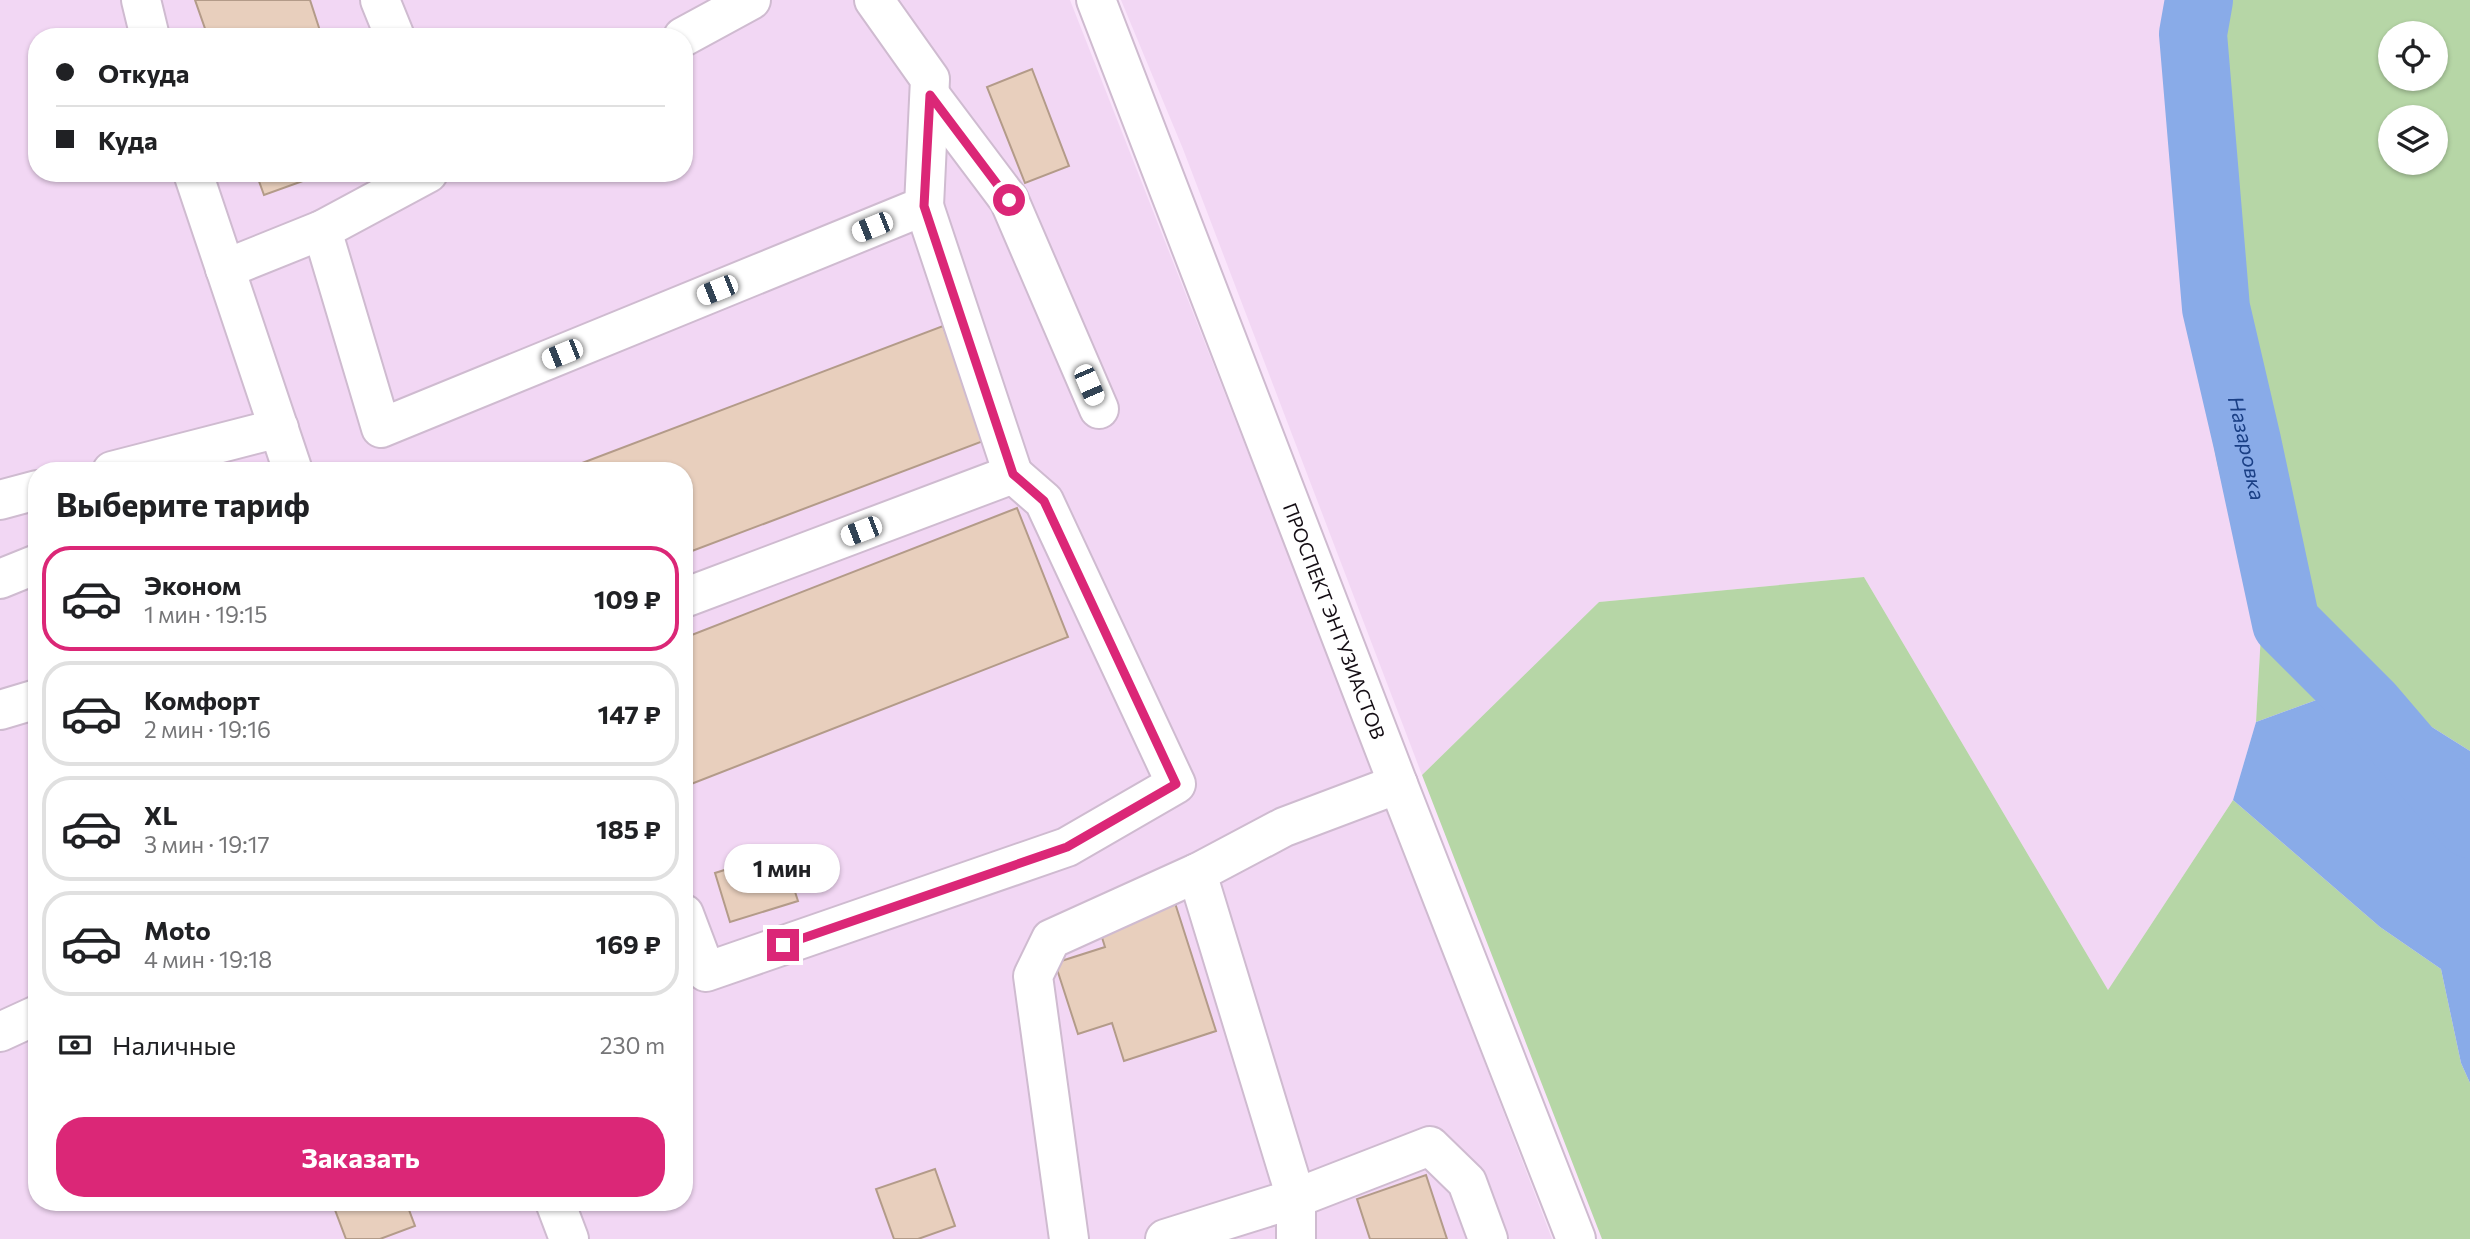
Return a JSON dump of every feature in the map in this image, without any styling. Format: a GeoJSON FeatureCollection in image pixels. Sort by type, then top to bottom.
{"type":"FeatureCollection","features":[{"type":"Feature","properties":{"kind":"street"},"geometry":{"type":"LineString","coordinates":[[141,0],[148,28]]}},
{"type":"Feature","properties":{"kind":"street"},"geometry":{"type":"LineString","coordinates":[[380,0],[391,28]]}},
{"type":"Feature","properties":{"kind":"street"},"geometry":{"type":"LineString","coordinates":[[693,32],[751,0]]}},
{"type":"Feature","properties":{"kind":"street"},"geometry":{"type":"LineString","coordinates":[[693,938],[706,972],[1067,847],[1176,784],[1044,501],[1013,474],[924,206],[930,79],[874,0]]}},
{"type":"Feature","properties":{"kind":"street","name":"ПРОСПЕКТ ЭНТУЗИАСТОВ"},"geometry":{"type":"LineString","coordinates":[[1096,0],[1576,1239]]}},
{"type":"Feature","properties":{"kind":"street"},"geometry":{"type":"LineString","coordinates":[[930,95],[1009,200],[1099,409]]}},
{"type":"Feature","properties":{"kind":"street"},"geometry":{"type":"LineString","coordinates":[[196,182],[290,462]]}},
{"type":"Feature","properties":{"kind":"street"},"geometry":{"type":"LineString","coordinates":[[225,269],[321,230],[411,182]]}},
{"type":"Feature","properties":{"kind":"street"},"geometry":{"type":"LineString","coordinates":[[321,230],[381,428],[924,206]]}},
{"type":"Feature","properties":{"kind":"street"},"geometry":{"type":"LineString","coordinates":[[151,462],[278,428]]}},
{"type":"Feature","properties":{"kind":"street"},"geometry":{"type":"LineString","coordinates":[[693,595],[1013,474]]}},
{"type":"Feature","properties":{"kind":"street"},"geometry":{"type":"LineString","coordinates":[[0,499],[28,492]]}},
{"type":"Feature","properties":{"kind":"street"},"geometry":{"type":"LineString","coordinates":[[0,579],[28,568]]}},
{"type":"Feature","properties":{"kind":"street"},"geometry":{"type":"LineString","coordinates":[[0,710],[28,702]]}},
{"type":"Feature","properties":{"kind":"street"},"geometry":{"type":"LineString","coordinates":[[1069,1239],[1033,976],[1051,939],[1197,873],[1284,827],[1398,784]]}},
{"type":"Feature","properties":{"kind":"street"},"geometry":{"type":"LineString","coordinates":[[1197,873],[1296,1198],[1296,1239]]}},
{"type":"Feature","properties":{"kind":"street"},"geometry":{"type":"LineString","coordinates":[[0,1032],[28,1019]]}},
{"type":"Feature","properties":{"kind":"street"},"geometry":{"type":"LineString","coordinates":[[1166,1239],[1296,1198],[1430,1146],[1468,1182],[1488,1239]]}},
{"type":"Feature","properties":{"kind":"street"},"geometry":{"type":"LineString","coordinates":[[558,1211],[569,1239]]}},
{"type":"Feature","properties":{"kind":"shaded area"},"geometry":{"type":"Polygon","coordinates":[[[0,0],[1070,0],[1369,760],[1552,1239],[0,1239],[0,0]]]}},
{"type":"Feature","properties":{"kind":"shaded area"},"geometry":{"type":"Polygon","coordinates":[[[1121,0],[2165,0],[2164,24],[2179,155],[2186,309],[2218,467],[2261,633],[2256,722],[2233,800],[2108,990],[1864,577],[1599,602],[1422,775],[1183,149],[1121,0]]]}},
{"type":"Feature","properties":{"kind":"green space"},"geometry":{"type":"Polygon","coordinates":[[[2165,0],[2470,0],[2470,751],[2408,712],[2344,690],[2256,722],[2261,633],[2218,467],[2186,309],[2179,155],[2164,24],[2165,0]]]}},
{"type":"Feature","properties":{"kind":"green space"},"geometry":{"type":"Polygon","coordinates":[[[1864,577],[2108,990],[2233,800],[2380,927],[2441,969],[2461,1063],[2470,1083],[2470,1239],[1602,1239],[1422,775],[1599,602],[1864,577]]]}},
{"type":"Feature","properties":{"kind":"water"},"geometry":{"type":"Polygon","coordinates":[[[2344,690],[2408,712],[2470,751],[2470,1083],[2461,1063],[2441,969],[2380,927],[2233,800],[2256,722],[2344,690]]]}},
{"type":"Feature","properties":{"kind":"building"},"geometry":{"type":"Polygon","coordinates":[[[195,0],[310,0],[319,28],[205,28],[195,0]]]}},
{"type":"Feature","properties":{"kind":"building"},"geometry":{"type":"Polygon","coordinates":[[[1032,69],[1069,166],[1025,183],[987,87],[1032,69]]]}},
{"type":"Feature","properties":{"kind":"building"},"geometry":{"type":"Polygon","coordinates":[[[259,182],[300,182],[264,195],[259,182]]]}},
{"type":"Feature","properties":{"kind":"building"},"geometry":{"type":"Polygon","coordinates":[[[943,326],[986,440],[693,551],[693,462],[585,462],[943,326]]]}},
{"type":"Feature","properties":{"kind":"building"},"geometry":{"type":"Polygon","coordinates":[[[1017,508],[1068,637],[693,783],[693,634],[1017,508]]]}},
{"type":"Feature","properties":{"kind":"building"},"geometry":{"type":"Polygon","coordinates":[[[782,852],[798,901],[730,922],[715,873],[782,852]]]}},
{"type":"Feature","properties":{"kind":"building"},"geometry":{"type":"Polygon","coordinates":[[[1175,903],[1216,1031],[1124,1061],[1112,1023],[1078,1034],[1055,963],[1105,947],[1099,928],[1175,903]]]}},
{"type":"Feature","properties":{"kind":"building"},"geometry":{"type":"Polygon","coordinates":[[[935,1169],[955,1226],[918,1239],[894,1239],[876,1189],[935,1169]]]}},
{"type":"Feature","properties":{"kind":"building"},"geometry":{"type":"Polygon","coordinates":[[[1426,1175],[1447,1239],[1370,1239],[1357,1199],[1426,1175]]]}},
{"type":"Feature","properties":{"kind":"building"},"geometry":{"type":"Polygon","coordinates":[[[335,1211],[409,1211],[415,1226],[380,1239],[346,1239],[335,1211]]]}},
{"type":"Feature","properties":{"kind":"waterway","name":"Назаровка"},"geometry":{"type":"LineString","coordinates":[[2199,0],[2193,34],[2216,308],[2286,623],[2370,707],[2470,824]]}},
{"type":"Feature","properties":{"kind":"route"},"geometry":{"type":"LineString","coordinates":[[783,945],[1067,847],[1176,784],[1044,501],[1013,474],[924,206],[930,95],[1009,200]]}}]}
